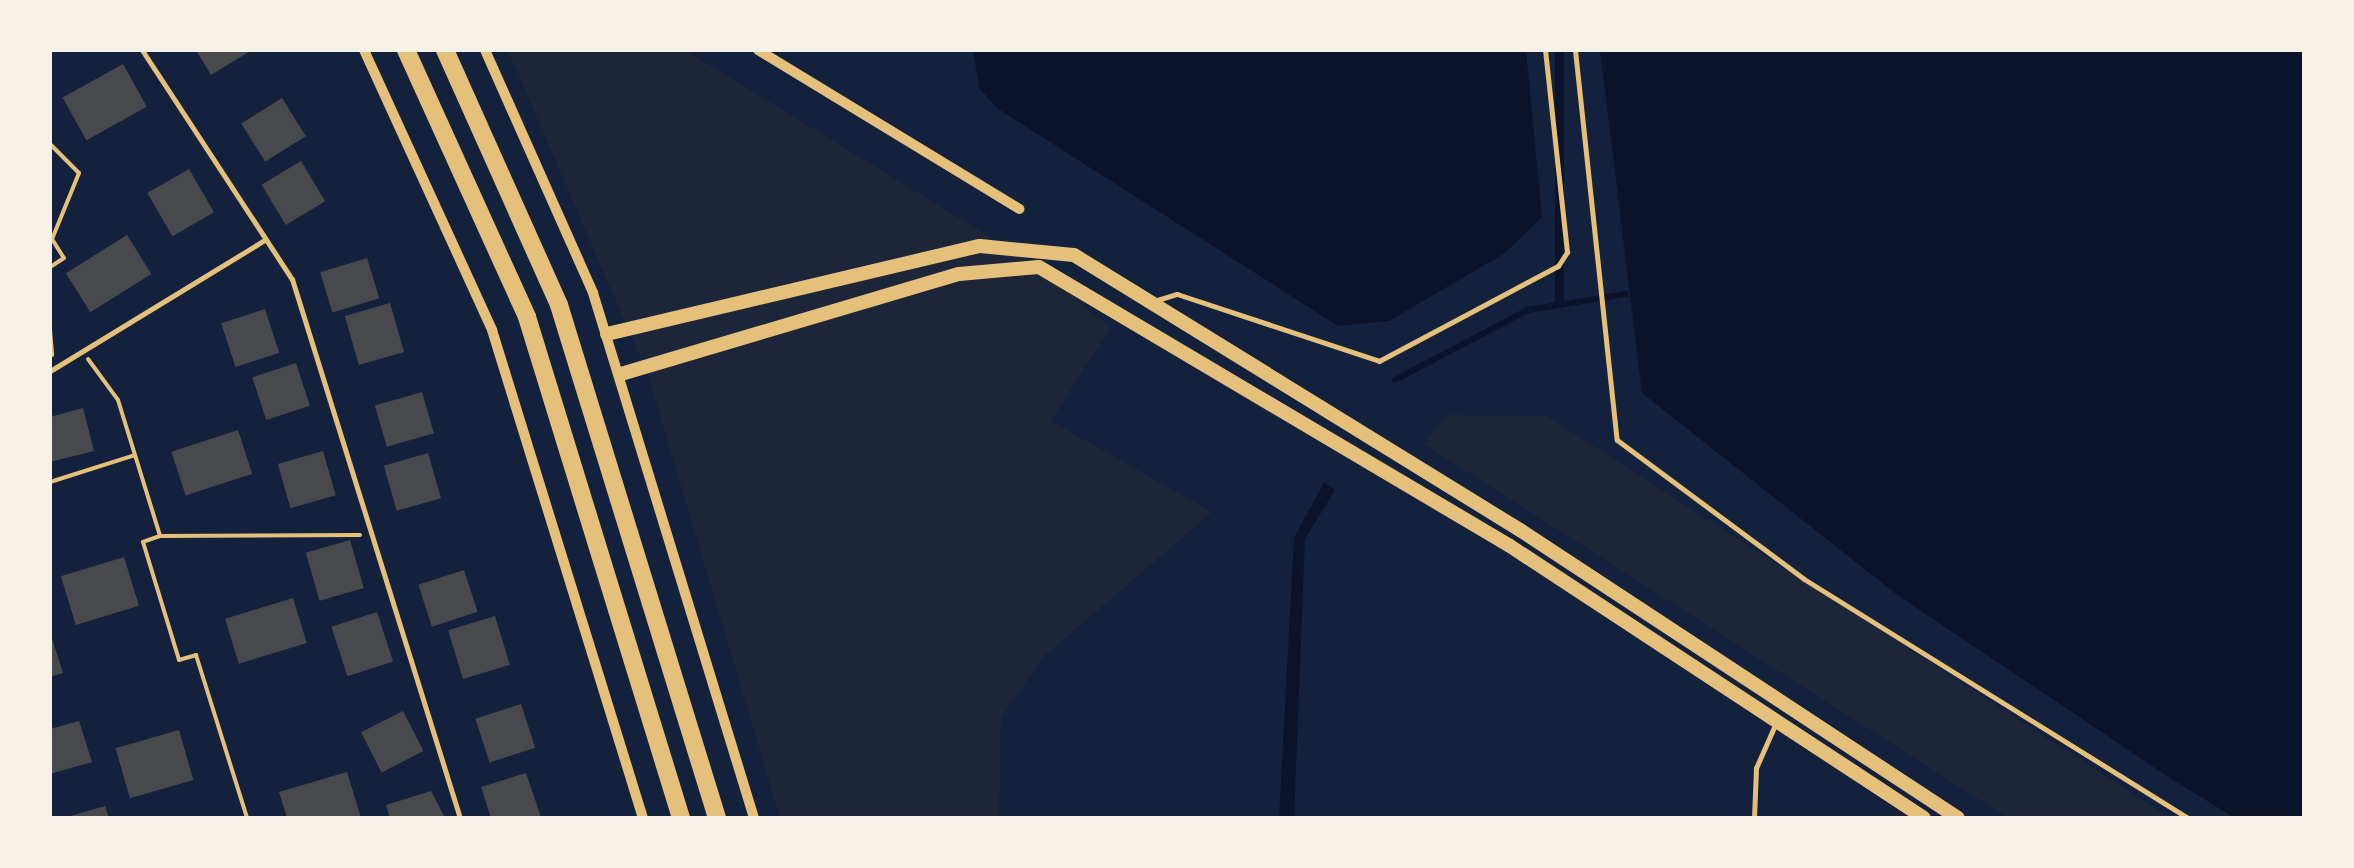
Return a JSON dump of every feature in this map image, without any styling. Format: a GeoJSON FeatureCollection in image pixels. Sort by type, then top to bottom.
{"type":"FeatureCollection","features":[{"type":"Feature","properties":{"kind":"main road"},"geometry":{"type":"LineString","coordinates":[[406,50],[527,318],[681,818]]}},
{"type":"Feature","properties":{"kind":"main road"},"geometry":{"type":"LineString","coordinates":[[445,50],[559,306],[717,818]]}},
{"type":"Feature","properties":{"kind":"street"},"geometry":{"type":"LineString","coordinates":[[364,50],[492,330],[642,818]]}},
{"type":"Feature","properties":{"kind":"street"},"geometry":{"type":"LineString","coordinates":[[485,50],[607,334],[754,818]]}},
{"type":"Feature","properties":{"kind":"street"},"geometry":{"type":"LineString","coordinates":[[758,50],[1020,209]]}},
{"type":"Feature","properties":{"kind":"street"},"geometry":{"type":"LineString","coordinates":[[607,334],[980,246],[1074,255],[1520,530],[1958,818]]}},
{"type":"Feature","properties":{"kind":"street"},"geometry":{"type":"LineString","coordinates":[[621,374],[958,274],[1039,267],[1510,546],[1924,818]]}},
{"type":"Feature","properties":{"kind":"lane"},"geometry":{"type":"LineString","coordinates":[[142,50],[292,279],[460,818]]}},
{"type":"Feature","properties":{"kind":"lane"},"geometry":{"type":"LineString","coordinates":[[1152,303],[1177,294],[1379,361],[1558,266],[1566,252],[1545,50]]}},
{"type":"Feature","properties":{"kind":"lane"},"geometry":{"type":"LineString","coordinates":[[1576,50],[1599,304],[1617,440],[1804,579],[2188,818]]}},
{"type":"Feature","properties":{"kind":"lane"},"geometry":{"type":"LineString","coordinates":[[52,370],[265,240]]}},
{"type":"Feature","properties":{"kind":"lane"},"geometry":{"type":"LineString","coordinates":[[1754,818],[1756,768],[1777,721]]}},
{"type":"Feature","properties":{"kind":"path"},"geometry":{"type":"LineString","coordinates":[[50,144],[78,173],[52,238],[64,258],[50,267]]}},
{"type":"Feature","properties":{"kind":"path"},"geometry":{"type":"LineString","coordinates":[[50,330],[52,370]]}},
{"type":"Feature","properties":{"kind":"path"},"geometry":{"type":"LineString","coordinates":[[82,351],[114,392],[160,536]]}},
{"type":"Feature","properties":{"kind":"path"},"geometry":{"type":"LineString","coordinates":[[50,482],[135,455]]}},
{"type":"Feature","properties":{"kind":"path"},"geometry":{"type":"LineString","coordinates":[[247,818],[196,655],[180,660],[143,542],[160,536],[371,535]]}},
{"type":"Feature","properties":{"kind":"shaded area"},"geometry":{"type":"Polygon","coordinates":[[[508,50],[685,50],[1039,267],[1110,328],[1051,421],[1212,512],[1043,657],[1001,718],[999,818],[780,818],[649,378],[508,50]]]}},
{"type":"Feature","properties":{"kind":"shaded area"},"geometry":{"type":"Polygon","coordinates":[[[973,50],[1526,50],[1542,217],[1505,253],[1389,321],[1338,326],[997,108],[979,88],[973,50]]]}},
{"type":"Feature","properties":{"kind":"shaded area"},"geometry":{"type":"Polygon","coordinates":[[[1555,50],[1564,50],[1564,304],[1555,304],[1555,50]]]}},
{"type":"Feature","properties":{"kind":"shaded area"},"geometry":{"type":"Polygon","coordinates":[[[1600,50],[2304,50],[2304,818],[2235,818],[2173,780],[1896,594],[1642,393],[1600,50]]]}},
{"type":"Feature","properties":{"kind":"shaded area"},"geometry":{"type":"Polygon","coordinates":[[[1447,415],[1547,416],[2171,818],[2008,818],[1424,444],[1447,415]]]}},
{"type":"Feature","properties":{"kind":"shaded area"},"geometry":{"type":"Polygon","coordinates":[[[1324,482],[1335,490],[1305,539],[1294,818],[1279,818],[1294,538],[1324,482]]]}},
{"type":"Feature","properties":{"kind":"building"},"geometry":{"type":"Polygon","coordinates":[[[196,50],[252,50],[211,75],[196,50]]]}},
{"type":"Feature","properties":{"kind":"building"},"geometry":{"type":"Polygon","coordinates":[[[123,64],[147,107],[86,140],[63,97],[123,64]]]}},
{"type":"Feature","properties":{"kind":"building"},"geometry":{"type":"Polygon","coordinates":[[[282,98],[306,136],[265,162],[241,123],[282,98]]]}},
{"type":"Feature","properties":{"kind":"building"},"geometry":{"type":"Polygon","coordinates":[[[301,161],[325,201],[286,225],[262,185],[301,161]]]}},
{"type":"Feature","properties":{"kind":"building"},"geometry":{"type":"Polygon","coordinates":[[[189,169],[214,212],[172,236],[147,193],[189,169]]]}},
{"type":"Feature","properties":{"kind":"building"},"geometry":{"type":"Polygon","coordinates":[[[127,235],[151,274],[90,312],[66,273],[127,235]]]}},
{"type":"Feature","properties":{"kind":"building"},"geometry":{"type":"Polygon","coordinates":[[[367,258],[379,298],[332,312],[320,272],[367,258]]]}},
{"type":"Feature","properties":{"kind":"building"},"geometry":{"type":"Polygon","coordinates":[[[390,303],[404,352],[359,365],[345,316],[390,303]]]}},
{"type":"Feature","properties":{"kind":"building"},"geometry":{"type":"Polygon","coordinates":[[[265,309],[279,353],[235,367],[221,323],[265,309]]]}},
{"type":"Feature","properties":{"kind":"building"},"geometry":{"type":"Polygon","coordinates":[[[296,363],[310,406],[266,420],[252,377],[296,363]]]}},
{"type":"Feature","properties":{"kind":"building"},"geometry":{"type":"Polygon","coordinates":[[[422,392],[434,433],[387,447],[375,406],[422,392]]]}},
{"type":"Feature","properties":{"kind":"building"},"geometry":{"type":"Polygon","coordinates":[[[83,408],[94,451],[50,462],[50,417],[83,408]]]}},
{"type":"Feature","properties":{"kind":"building"},"geometry":{"type":"Polygon","coordinates":[[[238,430],[252,474],[186,495],[171,452],[238,430]]]}},
{"type":"Feature","properties":{"kind":"building"},"geometry":{"type":"Polygon","coordinates":[[[323,451],[336,495],[291,508],[278,464],[323,451]]]}},
{"type":"Feature","properties":{"kind":"building"},"geometry":{"type":"Polygon","coordinates":[[[428,453],[441,498],[397,511],[384,466],[428,453]]]}},
{"type":"Feature","properties":{"kind":"building"},"geometry":{"type":"Polygon","coordinates":[[[350,540],[364,588],[320,601],[306,553],[350,540]]]}},
{"type":"Feature","properties":{"kind":"building"},"geometry":{"type":"Polygon","coordinates":[[[124,557],[139,606],[76,625],[61,576],[124,557]]]}},
{"type":"Feature","properties":{"kind":"building"},"geometry":{"type":"Polygon","coordinates":[[[464,570],[478,612],[432,627],[418,585],[464,570]]]}},
{"type":"Feature","properties":{"kind":"building"},"geometry":{"type":"Polygon","coordinates":[[[293,598],[307,643],[239,664],[225,619],[293,598]]]}},
{"type":"Feature","properties":{"kind":"building"},"geometry":{"type":"Polygon","coordinates":[[[377,612],[393,661],[347,676],[331,627],[377,612]]]}},
{"type":"Feature","properties":{"kind":"building"},"geometry":{"type":"Polygon","coordinates":[[[495,616],[510,665],[463,679],[448,630],[495,616]]]}},
{"type":"Feature","properties":{"kind":"building"},"geometry":{"type":"Polygon","coordinates":[[[50,632],[63,673],[50,677],[50,632]]]}},
{"type":"Feature","properties":{"kind":"building"},"geometry":{"type":"Polygon","coordinates":[[[521,704],[535,748],[490,763],[475,719],[521,704]]]}},
{"type":"Feature","properties":{"kind":"building"},"geometry":{"type":"Polygon","coordinates":[[[403,711],[423,751],[382,772],[361,732],[403,711]]]}},
{"type":"Feature","properties":{"kind":"building"},"geometry":{"type":"Polygon","coordinates":[[[79,721],[92,762],[50,774],[50,729],[79,721]]]}},
{"type":"Feature","properties":{"kind":"building"},"geometry":{"type":"Polygon","coordinates":[[[179,730],[193,780],[130,798],[116,748],[179,730]]]}},
{"type":"Feature","properties":{"kind":"building"},"geometry":{"type":"Polygon","coordinates":[[[347,772],[361,818],[287,818],[279,792],[347,772]]]}},
{"type":"Feature","properties":{"kind":"building"},"geometry":{"type":"Polygon","coordinates":[[[526,773],[541,817],[491,818],[481,787],[526,773]]]}},
{"type":"Feature","properties":{"kind":"building"},"geometry":{"type":"Polygon","coordinates":[[[431,791],[445,818],[390,818],[386,805],[431,791]]]}},
{"type":"Feature","properties":{"kind":"building"},"geometry":{"type":"Polygon","coordinates":[[[105,806],[109,818],[67,817],[105,806]]]}},
{"type":"Feature","properties":{"kind":"waterway"},"geometry":{"type":"LineString","coordinates":[[1395,380],[1528,310],[1626,294]]}}]}
